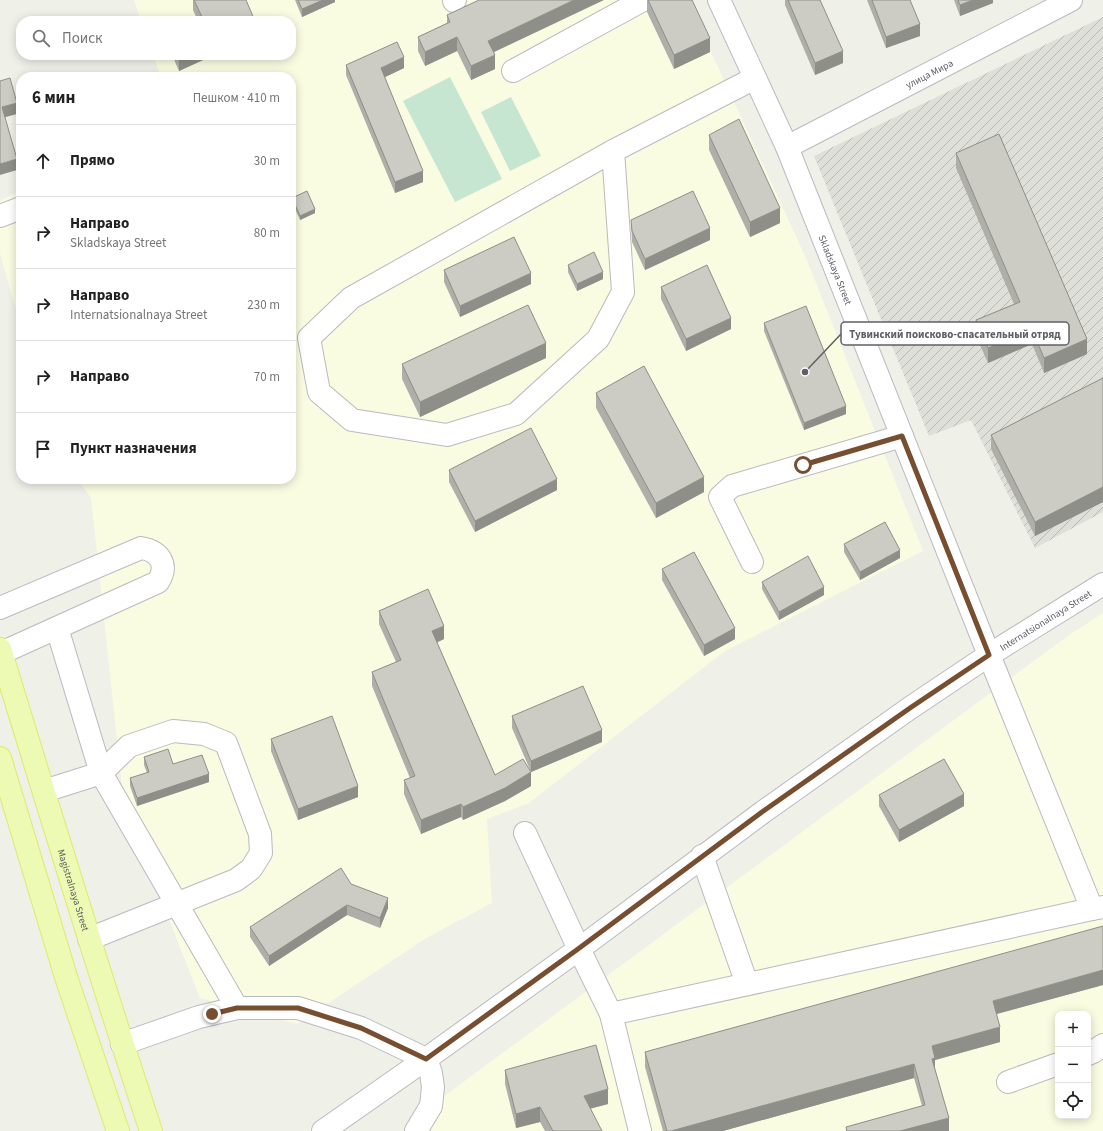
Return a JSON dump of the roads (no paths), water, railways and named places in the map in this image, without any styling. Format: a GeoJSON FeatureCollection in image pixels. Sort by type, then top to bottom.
{"type":"FeatureCollection","features":[{"type":"Feature","properties":{"kind":"main road","name":"Magistralnaya Street"},"geometry":{"type":"LineString","coordinates":[[1,651],[89,939],[151,1131]]}},
{"type":"Feature","properties":{"kind":"main road"},"geometry":{"type":"LineString","coordinates":[[0,758],[66,977],[118,1131]]}},
{"type":"Feature","properties":{"kind":"street"},"geometry":{"type":"LineString","coordinates":[[513,71],[643,0]]}},
{"type":"Feature","properties":{"kind":"street","name":"Skladskaya Street"},"geometry":{"type":"LineString","coordinates":[[719,0],[787,147],[989,655],[1097,908]]}},
{"type":"Feature","properties":{"kind":"street","name":"улица Мира"},"geometry":{"type":"LineString","coordinates":[[787,147],[1071,0]]}},
{"type":"Feature","properties":{"kind":"street"},"geometry":{"type":"LineString","coordinates":[[613,152],[623,292],[598,339],[516,414],[447,435],[352,420],[319,392],[309,338],[351,298],[613,152],[755,78]]}},
{"type":"Feature","properties":{"kind":"street"},"geometry":{"type":"LineString","coordinates":[[0,216],[16,210]]}},
{"type":"Feature","properties":{"kind":"street"},"geometry":{"type":"LineString","coordinates":[[752,562],[720,496],[732,486],[902,436]]}},
{"type":"Feature","properties":{"kind":"street"},"geometry":{"type":"LineString","coordinates":[[0,608],[141,548],[149,549],[157,554],[161,560],[163,568],[162,575],[158,582],[57,628],[1,651]]}},
{"type":"Feature","properties":{"kind":"street","name":"Internatsionalnaya Street"},"geometry":{"type":"LineString","coordinates":[[324,1131],[578,949],[762,812],[910,708],[989,655],[1103,584]]}},
{"type":"Feature","properties":{"kind":"street"},"geometry":{"type":"LineString","coordinates":[[57,628],[101,773],[237,1008]]}},
{"type":"Feature","properties":{"kind":"street"},"geometry":{"type":"LineString","coordinates":[[44,790],[101,773],[128,746],[173,731],[204,734],[226,743],[260,834],[261,853],[251,869],[236,880],[89,939]]}},
{"type":"Feature","properties":{"kind":"street"},"geometry":{"type":"LineString","coordinates":[[525,833],[578,949],[611,1014],[640,1131]]}},
{"type":"Feature","properties":{"kind":"street"},"geometry":{"type":"LineString","coordinates":[[702,856],[747,984]]}},
{"type":"Feature","properties":{"kind":"street"},"geometry":{"type":"LineString","coordinates":[[611,1014],[1097,908]]}},
{"type":"Feature","properties":{"kind":"street"},"geometry":{"type":"LineString","coordinates":[[122,1044],[199,1017],[237,1008],[298,1008],[361,1028],[426,1059],[431,1073],[433,1087],[431,1106],[416,1131]]}},
{"type":"Feature","properties":{"kind":"street"},"geometry":{"type":"LineString","coordinates":[[1091,1053],[1103,1045]]}},
{"type":"Feature","properties":{"kind":"street"},"geometry":{"type":"LineString","coordinates":[[1008,1082],[1055,1065]]}},
{"type":"Feature","properties":{"kind":"place","name":"Тувинский поисково-спасательный отряд"},"geometry":{"type":"Point","coordinates":[805,372]}}]}
